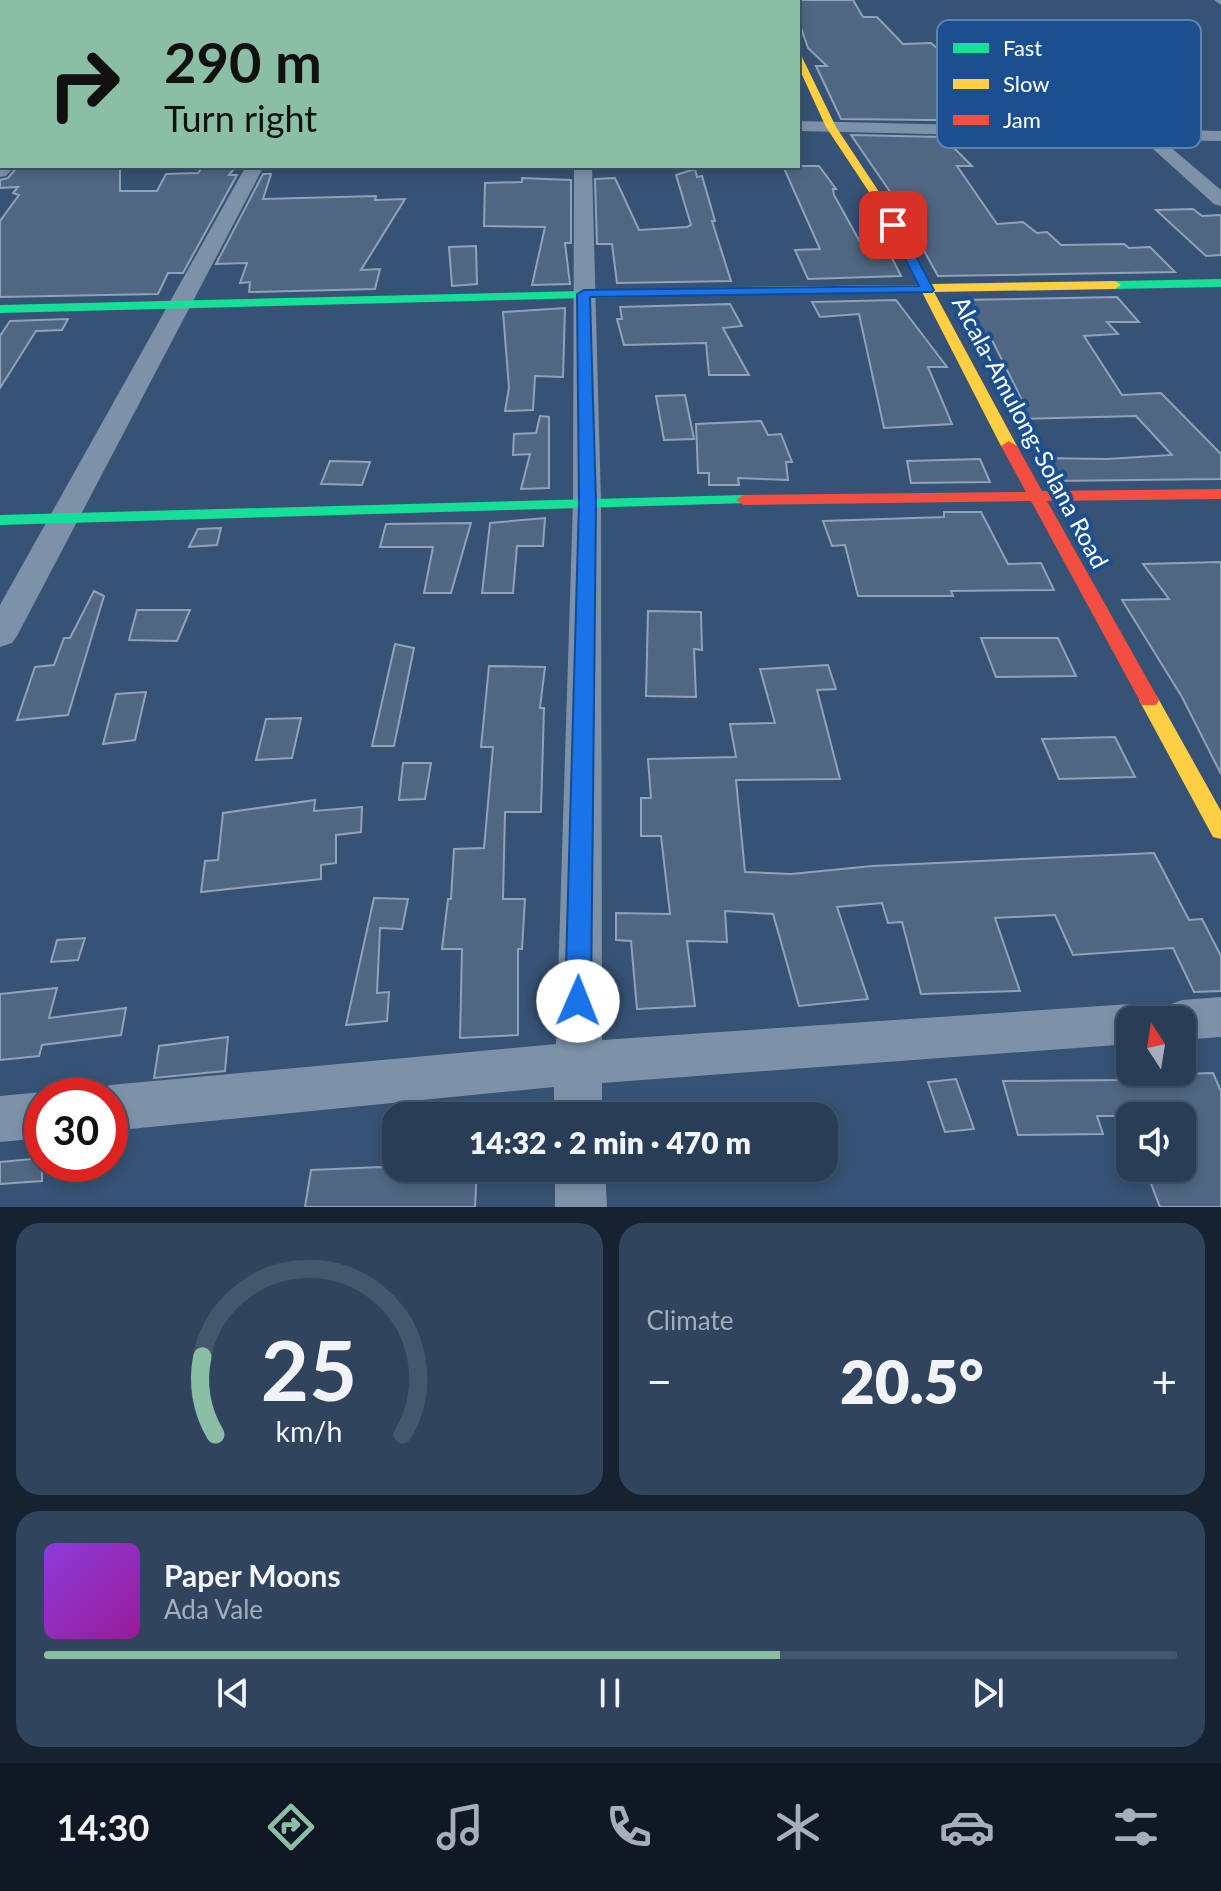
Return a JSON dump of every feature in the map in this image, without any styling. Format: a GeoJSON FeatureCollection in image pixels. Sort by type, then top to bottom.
{"type":"FeatureCollection","features":[{"type":"Feature","properties":{"kind":"street","name":"Alcala-Amulong-Solana Road"},"geometry":{"type":"LineString","coordinates":[[800,61],[831,127],[882,204],[983,400],[1221,831]]}},
{"type":"Feature","properties":{"kind":"street"},"geometry":{"type":"LineString","coordinates":[[800,126],[937,130]]}},
{"type":"Feature","properties":{"kind":"street"},"geometry":{"type":"LineString","coordinates":[[1201,136],[1221,136]]}},
{"type":"Feature","properties":{"kind":"street"},"geometry":{"type":"LineString","coordinates":[[1162,148],[1221,200]]}},
{"type":"Feature","properties":{"kind":"street"},"geometry":{"type":"LineString","coordinates":[[0,636],[60,517],[183,304],[254,168]]}},
{"type":"Feature","properties":{"kind":"street"},"geometry":{"type":"LineString","coordinates":[[578,1102],[587,502],[583,168]]}},
{"type":"Feature","properties":{"kind":"street"},"geometry":{"type":"LineString","coordinates":[[0,309],[584,294],[1221,283]]}},
{"type":"Feature","properties":{"kind":"street"},"geometry":{"type":"LineString","coordinates":[[0,520],[587,502],[1221,494]]}},
{"type":"Feature","properties":{"kind":"street"},"geometry":{"type":"LineString","coordinates":[[1196,1019],[1221,1017]]}},
{"type":"Feature","properties":{"kind":"street"},"geometry":{"type":"LineString","coordinates":[[128,1106],[577,1063],[1116,1025]]}},
{"type":"Feature","properties":{"kind":"street"},"geometry":{"type":"LineString","coordinates":[[0,1119],[24,1117]]}},
{"type":"Feature","properties":{"kind":"street"},"geometry":{"type":"LineString","coordinates":[[580,1182],[581,1207]]}},
{"type":"Feature","properties":{"kind":"building"},"geometry":{"type":"Polygon","coordinates":[[[800,0],[853,0],[863,17],[877,17],[903,44],[931,43],[937,48],[937,120],[841,119],[816,66],[827,66],[808,48],[800,25],[800,0]]]}},
{"type":"Feature","properties":{"kind":"building"},"geometry":{"type":"Polygon","coordinates":[[[851,135],[937,137],[937,148],[954,148],[972,166],[957,166],[997,224],[1023,222],[1037,233],[1047,232],[1061,245],[1124,244],[1129,248],[1150,247],[1175,272],[938,276],[913,231],[924,231],[893,196],[851,135]]]}},
{"type":"Feature","properties":{"kind":"building"},"geometry":{"type":"Polygon","coordinates":[[[819,166],[836,189],[833,189],[834,195],[865,251],[888,250],[901,276],[808,279],[795,250],[820,249],[784,168],[819,166]]]}},
{"type":"Feature","properties":{"kind":"building"},"geometry":{"type":"Polygon","coordinates":[[[16,168],[120,168],[120,191],[157,191],[166,174],[198,173],[202,168],[226,168],[234,169],[229,175],[237,175],[183,273],[168,273],[158,294],[0,297],[0,221],[19,195],[13,193],[18,187],[0,188],[0,180],[8,178],[16,168]]]}},
{"type":"Feature","properties":{"kind":"building"},"geometry":{"type":"Polygon","coordinates":[[[695,169],[697,177],[702,176],[731,281],[617,283],[612,244],[597,244],[595,179],[615,178],[639,230],[687,227],[691,225],[676,175],[695,169]]]}},
{"type":"Feature","properties":{"kind":"building"},"geometry":{"type":"Polygon","coordinates":[[[263,174],[271,174],[263,199],[376,196],[375,200],[405,199],[361,270],[380,269],[375,289],[249,292],[250,282],[240,283],[247,263],[216,264],[263,174]]]}},
{"type":"Feature","properties":{"kind":"building"},"geometry":{"type":"Polygon","coordinates":[[[522,178],[571,180],[571,243],[565,243],[570,284],[532,285],[545,227],[484,226],[485,183],[522,182],[522,178]]]}},
{"type":"Feature","properties":{"kind":"building"},"geometry":{"type":"Polygon","coordinates":[[[1193,209],[1202,216],[1221,215],[1221,255],[1206,256],[1156,210],[1193,209]]]}},
{"type":"Feature","properties":{"kind":"building"},"geometry":{"type":"Polygon","coordinates":[[[476,246],[477,284],[452,286],[449,247],[476,246]]]}},
{"type":"Feature","properties":{"kind":"building"},"geometry":{"type":"Polygon","coordinates":[[[1117,297],[1139,322],[1107,322],[1118,334],[1084,336],[1122,395],[1161,393],[1221,454],[1221,479],[1053,481],[1039,458],[1107,459],[1172,455],[1136,416],[1018,419],[1005,399],[1021,398],[989,334],[980,334],[959,300],[1117,297]]]}},
{"type":"Feature","properties":{"kind":"building"},"geometry":{"type":"Polygon","coordinates":[[[896,300],[947,367],[928,367],[952,424],[884,428],[859,314],[820,317],[812,302],[896,300]]]}},
{"type":"Feature","properties":{"kind":"building"},"geometry":{"type":"Polygon","coordinates":[[[730,304],[742,326],[723,328],[749,375],[709,375],[706,343],[624,345],[617,319],[622,319],[620,307],[730,304]]]}},
{"type":"Feature","properties":{"kind":"building"},"geometry":{"type":"Polygon","coordinates":[[[565,308],[563,377],[535,376],[533,410],[505,411],[509,388],[503,312],[565,308]]]}},
{"type":"Feature","properties":{"kind":"building"},"geometry":{"type":"Polygon","coordinates":[[[68,319],[62,330],[36,331],[0,388],[0,336],[10,321],[68,319]]]}},
{"type":"Feature","properties":{"kind":"building"},"geometry":{"type":"Polygon","coordinates":[[[685,395],[694,439],[664,440],[656,396],[685,395]]]}},
{"type":"Feature","properties":{"kind":"building"},"geometry":{"type":"Polygon","coordinates":[[[540,416],[549,417],[549,488],[521,489],[530,454],[513,455],[514,434],[536,433],[540,416]]]}},
{"type":"Feature","properties":{"kind":"building"},"geometry":{"type":"Polygon","coordinates":[[[761,421],[768,435],[781,434],[792,462],[786,462],[788,480],[738,478],[739,485],[709,485],[709,473],[698,473],[696,424],[761,421]]]}},
{"type":"Feature","properties":{"kind":"building"},"geometry":{"type":"Polygon","coordinates":[[[980,459],[990,482],[911,483],[907,461],[980,459]]]}},
{"type":"Feature","properties":{"kind":"building"},"geometry":{"type":"Polygon","coordinates":[[[330,461],[370,462],[362,485],[321,484],[330,461]]]}},
{"type":"Feature","properties":{"kind":"building"},"geometry":{"type":"Polygon","coordinates":[[[944,512],[981,512],[1008,564],[1041,563],[1054,590],[951,591],[953,596],[858,596],[845,545],[832,546],[823,521],[944,517],[944,512]]]}},
{"type":"Feature","properties":{"kind":"building"},"geometry":{"type":"Polygon","coordinates":[[[545,518],[543,546],[517,546],[513,593],[482,593],[490,523],[545,518]]]}},
{"type":"Feature","properties":{"kind":"building"},"geometry":{"type":"Polygon","coordinates":[[[471,523],[451,593],[424,593],[433,547],[380,547],[386,524],[471,523]]]}},
{"type":"Feature","properties":{"kind":"building"},"geometry":{"type":"Polygon","coordinates":[[[221,528],[217,545],[189,547],[198,529],[221,528]]]}},
{"type":"Feature","properties":{"kind":"building"},"geometry":{"type":"Polygon","coordinates":[[[1221,562],[1221,774],[1182,697],[1122,600],[1169,599],[1143,564],[1221,562]]]}},
{"type":"Feature","properties":{"kind":"building"},"geometry":{"type":"Polygon","coordinates":[[[94,591],[104,596],[68,715],[17,720],[35,667],[54,665],[64,638],[70,638],[94,591]]]}},
{"type":"Feature","properties":{"kind":"building"},"geometry":{"type":"Polygon","coordinates":[[[137,610],[190,610],[177,641],[129,640],[137,610]]]}},
{"type":"Feature","properties":{"kind":"building"},"geometry":{"type":"Polygon","coordinates":[[[648,611],[701,612],[702,650],[694,649],[696,697],[646,696],[648,611]]]}},
{"type":"Feature","properties":{"kind":"building"},"geometry":{"type":"Polygon","coordinates":[[[981,638],[1058,638],[1076,676],[996,677],[981,638]]]}},
{"type":"Feature","properties":{"kind":"building"},"geometry":{"type":"Polygon","coordinates":[[[395,644],[414,648],[394,746],[372,746],[395,644]]]}},
{"type":"Feature","properties":{"kind":"building"},"geometry":{"type":"Polygon","coordinates":[[[828,665],[836,689],[817,690],[840,779],[736,780],[745,872],[791,874],[872,866],[1154,853],[1189,920],[1202,919],[1221,956],[1221,991],[1194,992],[1173,948],[1073,955],[1055,915],[995,918],[1020,991],[921,994],[902,922],[888,923],[882,903],[837,907],[868,999],[799,1006],[773,914],[725,911],[727,942],[687,941],[695,1006],[637,1009],[631,941],[616,940],[616,913],[670,914],[661,836],[641,836],[641,798],[651,798],[648,759],[736,757],[730,724],[775,723],[760,669],[828,665]]]}},
{"type":"Feature","properties":{"kind":"building"},"geometry":{"type":"Polygon","coordinates":[[[489,666],[545,667],[540,708],[544,708],[541,812],[505,812],[503,899],[525,899],[522,949],[518,949],[518,1035],[460,1038],[462,949],[442,949],[448,899],[451,899],[454,849],[484,848],[493,747],[481,747],[489,666]]]}},
{"type":"Feature","properties":{"kind":"building"},"geometry":{"type":"Polygon","coordinates":[[[146,692],[135,740],[103,744],[116,694],[146,692]]]}},
{"type":"Feature","properties":{"kind":"building"},"geometry":{"type":"Polygon","coordinates":[[[301,718],[292,758],[256,760],[266,719],[301,718]]]}},
{"type":"Feature","properties":{"kind":"building"},"geometry":{"type":"Polygon","coordinates":[[[1115,737],[1135,777],[1059,779],[1042,739],[1115,737]]]}},
{"type":"Feature","properties":{"kind":"building"},"geometry":{"type":"Polygon","coordinates":[[[403,763],[431,763],[425,799],[399,800],[403,763]]]}},
{"type":"Feature","properties":{"kind":"building"},"geometry":{"type":"Polygon","coordinates":[[[315,800],[314,811],[362,807],[361,832],[336,835],[336,863],[321,865],[321,879],[201,892],[205,861],[218,860],[223,813],[315,800]]]}},
{"type":"Feature","properties":{"kind":"building"},"geometry":{"type":"Polygon","coordinates":[[[374,898],[408,899],[402,929],[380,928],[377,993],[389,992],[387,1021],[346,1025],[374,898]]]}},
{"type":"Feature","properties":{"kind":"building"},"geometry":{"type":"Polygon","coordinates":[[[85,938],[78,960],[51,962],[57,940],[85,938]]]}},
{"type":"Feature","properties":{"kind":"building"},"geometry":{"type":"Polygon","coordinates":[[[57,988],[49,1018],[126,1008],[121,1035],[42,1045],[39,1056],[0,1060],[0,994],[57,988]]]}},
{"type":"Feature","properties":{"kind":"building"},"geometry":{"type":"Polygon","coordinates":[[[228,1037],[225,1071],[154,1078],[159,1046],[228,1037]]]}},
{"type":"Feature","properties":{"kind":"building"},"geometry":{"type":"Polygon","coordinates":[[[1213,1073],[1221,1091],[1221,1207],[1160,1207],[1150,1182],[1196,1182],[1196,1102],[1116,1102],[1116,1116],[1097,1116],[1103,1134],[1018,1135],[1003,1081],[1116,1080],[1116,1086],[1196,1086],[1196,1074],[1213,1073]]]}},
{"type":"Feature","properties":{"kind":"building"},"geometry":{"type":"Polygon","coordinates":[[[956,1079],[974,1129],[945,1132],[928,1082],[956,1079]]]}},
{"type":"Feature","properties":{"kind":"building"},"geometry":{"type":"Polygon","coordinates":[[[24,1160],[24,1182],[28,1182],[0,1184],[0,1162],[24,1160]]]}},
{"type":"Feature","properties":{"kind":"building"},"geometry":{"type":"Polygon","coordinates":[[[382,1167],[382,1182],[476,1182],[475,1207],[305,1207],[311,1170],[382,1167]]]}},
{"type":"Feature","properties":{"kind":"traffic: fast"},"geometry":{"type":"LineString","coordinates":[[1115,285],[1221,283]]}},
{"type":"Feature","properties":{"kind":"traffic: fast"},"geometry":{"type":"LineString","coordinates":[[0,309],[744,291]]}},
{"type":"Feature","properties":{"kind":"traffic: fast"},"geometry":{"type":"LineString","coordinates":[[0,520],[744,500]]}},
{"type":"Feature","properties":{"kind":"traffic: slow"},"geometry":{"type":"LineString","coordinates":[[800,61],[831,127],[882,204],[1009,446]]}},
{"type":"Feature","properties":{"kind":"traffic: slow"},"geometry":{"type":"LineString","coordinates":[[744,291],[1115,285]]}},
{"type":"Feature","properties":{"kind":"traffic: slow"},"geometry":{"type":"LineString","coordinates":[[1149,700],[1221,831]]}},
{"type":"Feature","properties":{"kind":"traffic: jam"},"geometry":{"type":"LineString","coordinates":[[1009,446],[1149,700]]}},
{"type":"Feature","properties":{"kind":"traffic: jam"},"geometry":{"type":"LineString","coordinates":[[744,500],[1221,494]]}},
{"type":"Feature","properties":{"kind":"route"},"geometry":{"type":"LineString","coordinates":[[578,1001],[587,502],[584,294],[927,290],[893,225]]}}]}
